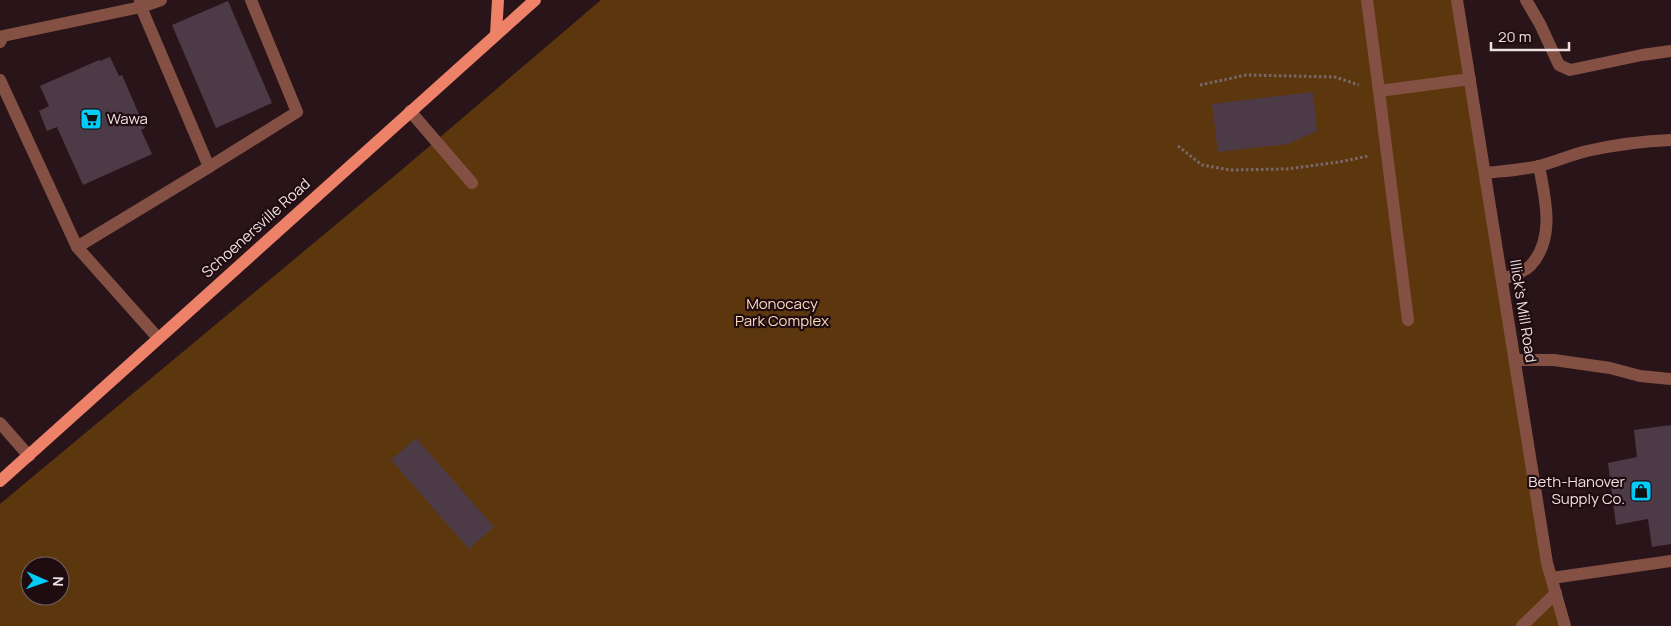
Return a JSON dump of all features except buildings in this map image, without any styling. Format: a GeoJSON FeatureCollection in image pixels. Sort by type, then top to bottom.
{"type":"FeatureCollection","features":[{"type":"Feature","properties":{"kind":"main road"},"geometry":{"type":"LineString","coordinates":[[496,34],[498,0]]}},
{"type":"Feature","properties":{"kind":"main road","name":"Schoenersville Road"},"geometry":{"type":"LineString","coordinates":[[0,481],[535,0]]}},
{"type":"Feature","properties":{"kind":"street"},"geometry":{"type":"LineString","coordinates":[[0,42],[3,36],[161,0]]}},
{"type":"Feature","properties":{"kind":"street"},"geometry":{"type":"LineString","coordinates":[[77,247],[209,168],[297,112],[251,0]]}},
{"type":"Feature","properties":{"kind":"street"},"geometry":{"type":"LineString","coordinates":[[1366,0],[1408,320]]}},
{"type":"Feature","properties":{"kind":"street","name":"Illick's Mill Road"},"geometry":{"type":"LineString","coordinates":[[1457,0],[1547,563],[1565,626]]}},
{"type":"Feature","properties":{"kind":"street"},"geometry":{"type":"LineString","coordinates":[[1526,0],[1540,24],[1559,65],[1570,70],[1671,51]]}},
{"type":"Feature","properties":{"kind":"street"},"geometry":{"type":"LineString","coordinates":[[140,4],[209,168]]}},
{"type":"Feature","properties":{"kind":"street"},"geometry":{"type":"LineString","coordinates":[[1379,91],[1470,79]]}},
{"type":"Feature","properties":{"kind":"street"},"geometry":{"type":"LineString","coordinates":[[0,80],[77,247],[158,338]]}},
{"type":"Feature","properties":{"kind":"street"},"geometry":{"type":"LineString","coordinates":[[410,111],[472,183]]}},
{"type":"Feature","properties":{"kind":"street"},"geometry":{"type":"LineString","coordinates":[[1485,173],[1539,166],[1587,151],[1648,140],[1671,140]]}},
{"type":"Feature","properties":{"kind":"street"},"geometry":{"type":"LineString","coordinates":[[1502,279],[1529,267],[1541,251],[1547,229],[1545,198],[1539,166]]}},
{"type":"Feature","properties":{"kind":"street"},"geometry":{"type":"LineString","coordinates":[[1515,360],[1554,360],[1610,368],[1640,376],[1671,378]]}},
{"type":"Feature","properties":{"kind":"street"},"geometry":{"type":"LineString","coordinates":[[0,423],[29,456]]}},
{"type":"Feature","properties":{"kind":"street"},"geometry":{"type":"LineString","coordinates":[[1552,578],[1671,561]]}},
{"type":"Feature","properties":{"kind":"street"},"geometry":{"type":"LineString","coordinates":[[1522,626],[1556,593]]}},
{"type":"Feature","properties":{"kind":"path"},"geometry":{"type":"LineString","coordinates":[[1200,85],[1246,75],[1335,77],[1379,91]]}},
{"type":"Feature","properties":{"kind":"path"},"geometry":{"type":"LineString","coordinates":[[1178,146],[1202,165],[1230,170],[1288,169],[1339,162],[1386,152]]}},
{"type":"Feature","properties":{"kind":"green space","name":"Monocacy Park Complex"},"geometry":{"type":"Polygon","coordinates":[[[601,0],[1453,0],[1547,563],[1565,626],[0,626],[0,504],[398,173],[601,0]]]}},
{"type":"Feature","properties":{"kind":"place","name":"Wawa"},"geometry":{"type":"Point","coordinates":[91,119]}},
{"type":"Feature","properties":{"kind":"place","name":"Beth-Hanover Supply Co."},"geometry":{"type":"Point","coordinates":[1641,491]}}]}
